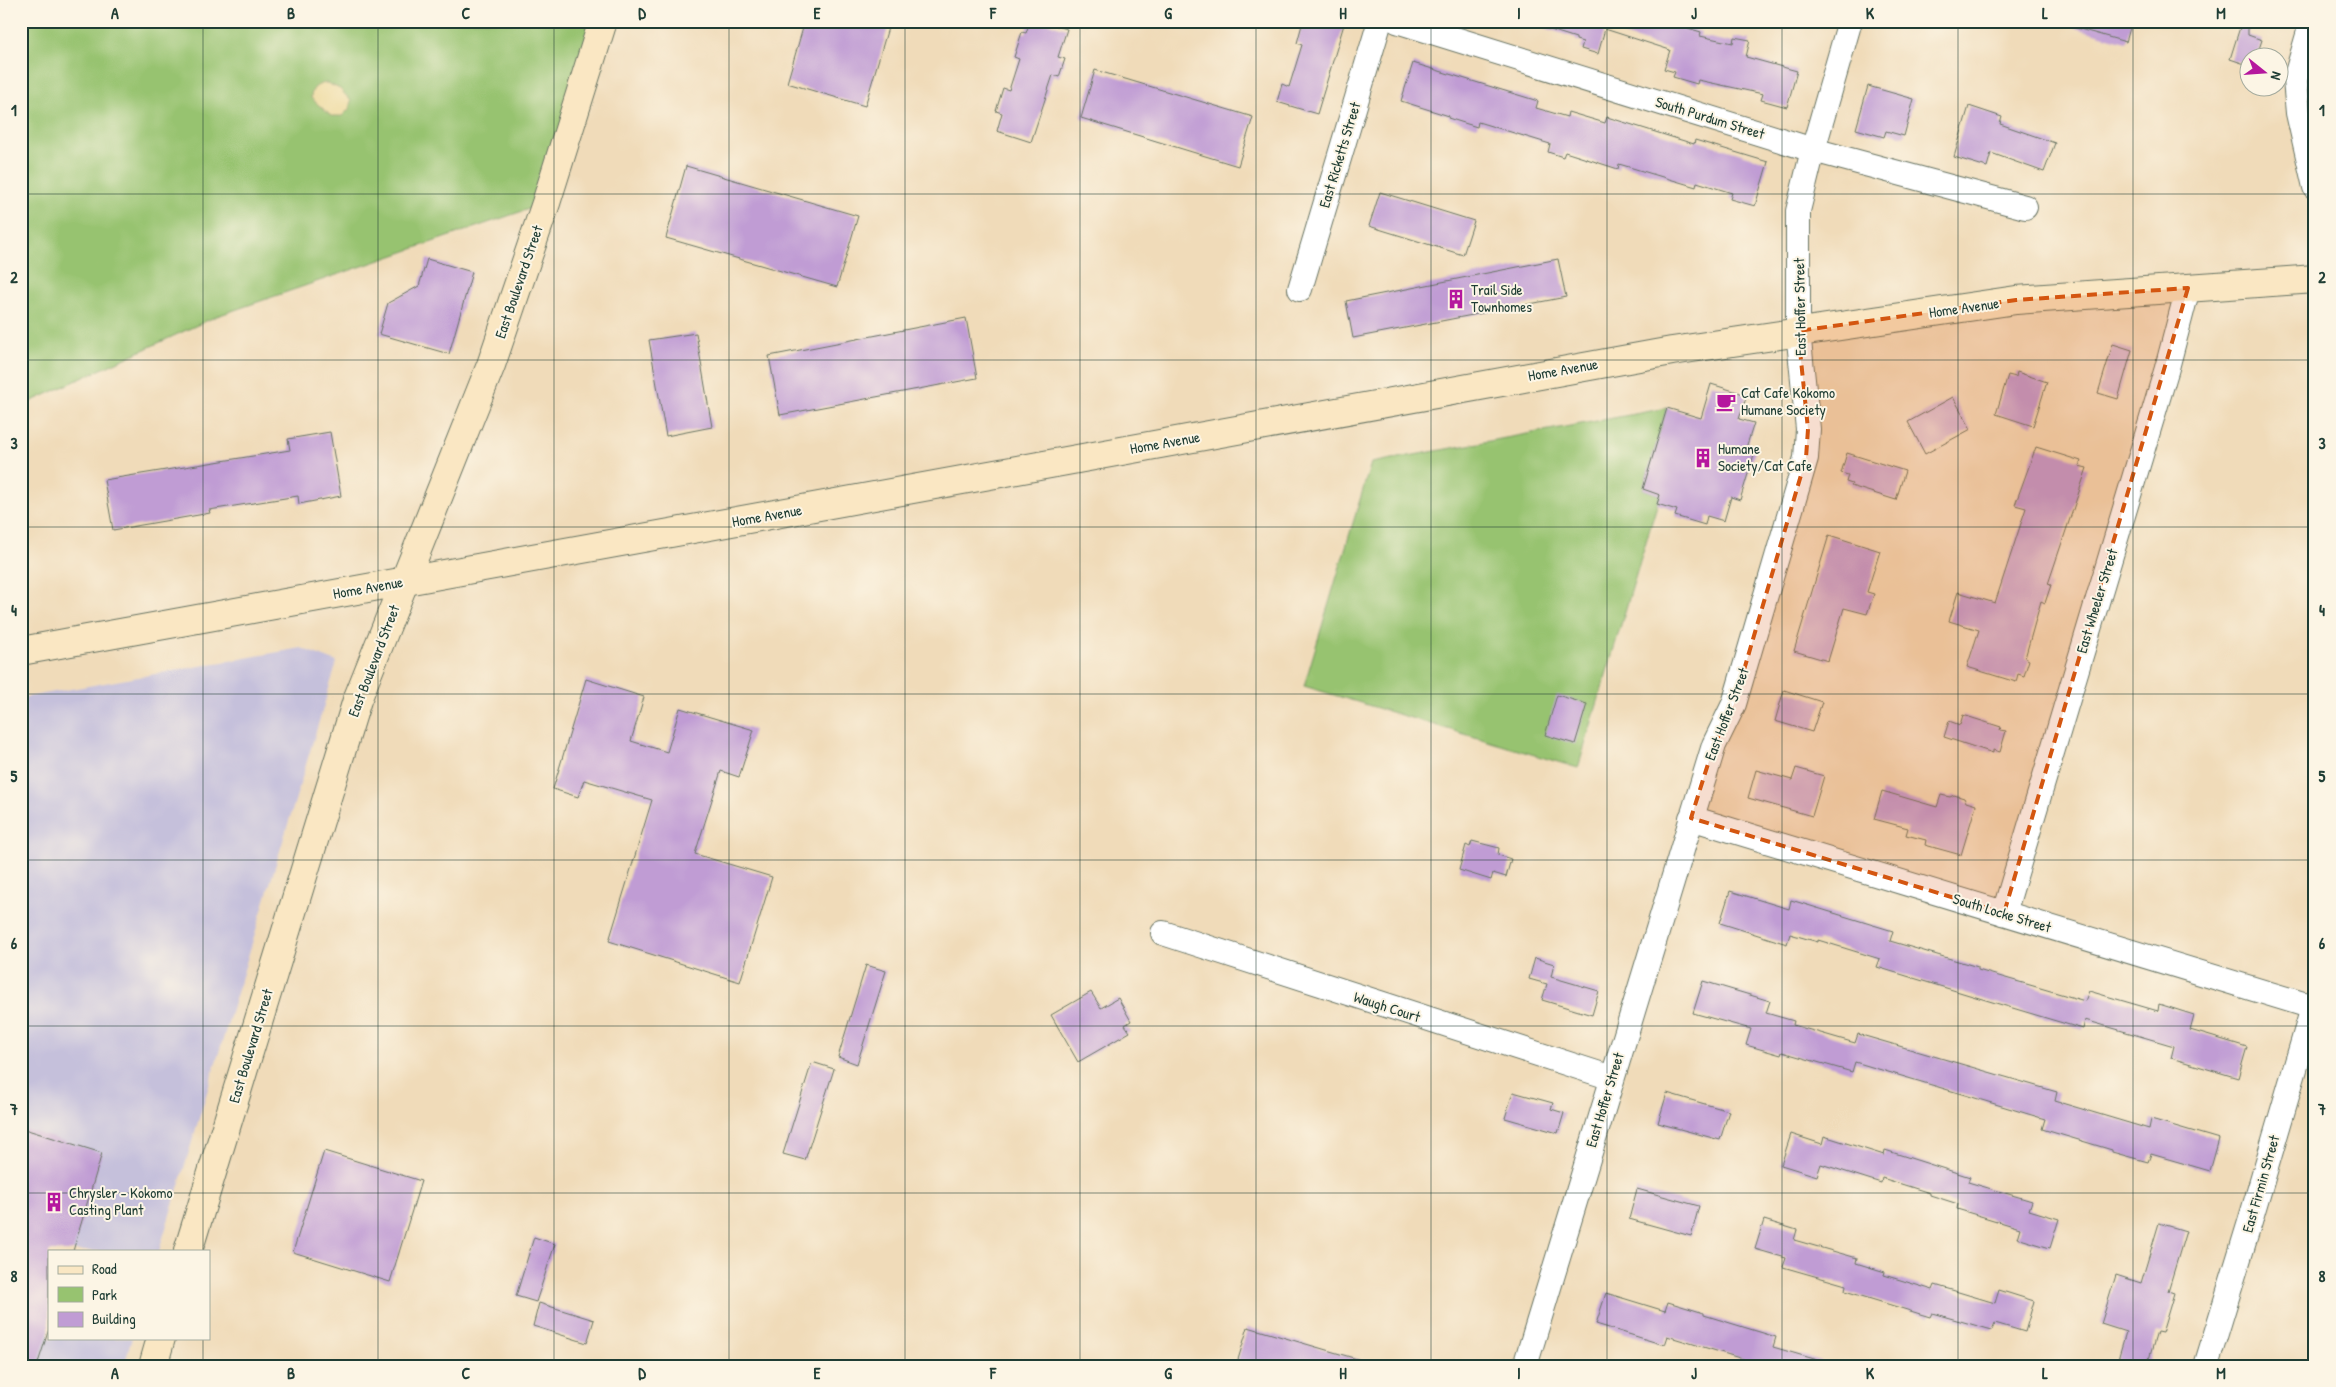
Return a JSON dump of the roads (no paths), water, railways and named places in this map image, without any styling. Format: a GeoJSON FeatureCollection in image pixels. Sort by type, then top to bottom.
{"type":"FeatureCollection","features":[{"type":"Feature","properties":{"kind":"main road","name":"East Boulevard Street"},"geometry":{"type":"LineString","coordinates":[[188,1250],[357,700],[491,366],[546,203],[603,21]]}},
{"type":"Feature","properties":{"kind":"main road","name":"Home Avenue"},"geometry":{"type":"LineString","coordinates":[[21,651],[1618,360],[1798,331],[2016,300],[2315,279]]}},
{"type":"Feature","properties":{"kind":"main road"},"geometry":{"type":"LineString","coordinates":[[153,1366],[160,1340]]}},
{"type":"Feature","properties":{"kind":"street","name":"East Ricketts Street"},"geometry":{"type":"LineString","coordinates":[[1300,289],[1380,21]]}},
{"type":"Feature","properties":{"kind":"street","name":"South Purdum Street"},"geometry":{"type":"LineString","coordinates":[[1397,21],[1813,150],[2025,208]]}},
{"type":"Feature","properties":{"kind":"street","name":"East Hoffer Street"},"geometry":{"type":"LineString","coordinates":[[1525,1366],[1714,745],[1734,704],[1806,458],[1808,429],[1798,331],[1798,210],[1850,21]]}},
{"type":"Feature","properties":{"kind":"street"},"geometry":{"type":"LineString","coordinates":[[2312,21],[2295,80],[2298,113],[2315,187]]}},
{"type":"Feature","properties":{"kind":"street","name":"East Wheeler Street"},"geometry":{"type":"LineString","coordinates":[[2004,914],[2167,368],[2188,288]]}},
{"type":"Feature","properties":{"kind":"street","name":"South Locke Street"},"geometry":{"type":"LineString","coordinates":[[1692,818],[2004,914],[2314,1004]]}},
{"type":"Feature","properties":{"kind":"street","name":"Waugh Court"},"geometry":{"type":"LineString","coordinates":[[1162,933],[1612,1078]]}},
{"type":"Feature","properties":{"kind":"street","name":"East Firmin Street"},"geometry":{"type":"LineString","coordinates":[[2206,1366],[2314,1004]]}},
{"type":"Feature","properties":{"kind":"place","name":"Trail Side Townhomes"},"geometry":{"type":"Point","coordinates":[1456,299]}},
{"type":"Feature","properties":{"kind":"place","name":"Cat Cafe Kokomo Humane Society"},"geometry":{"type":"Point","coordinates":[1726,402]}},
{"type":"Feature","properties":{"kind":"place","name":"Humane Society/Cat Cafe"},"geometry":{"type":"Point","coordinates":[1703,458]}},
{"type":"Feature","properties":{"kind":"place","name":"Chrysler - Kokomo Casting Plant"},"geometry":{"type":"Point","coordinates":[54,1202]}}]}
